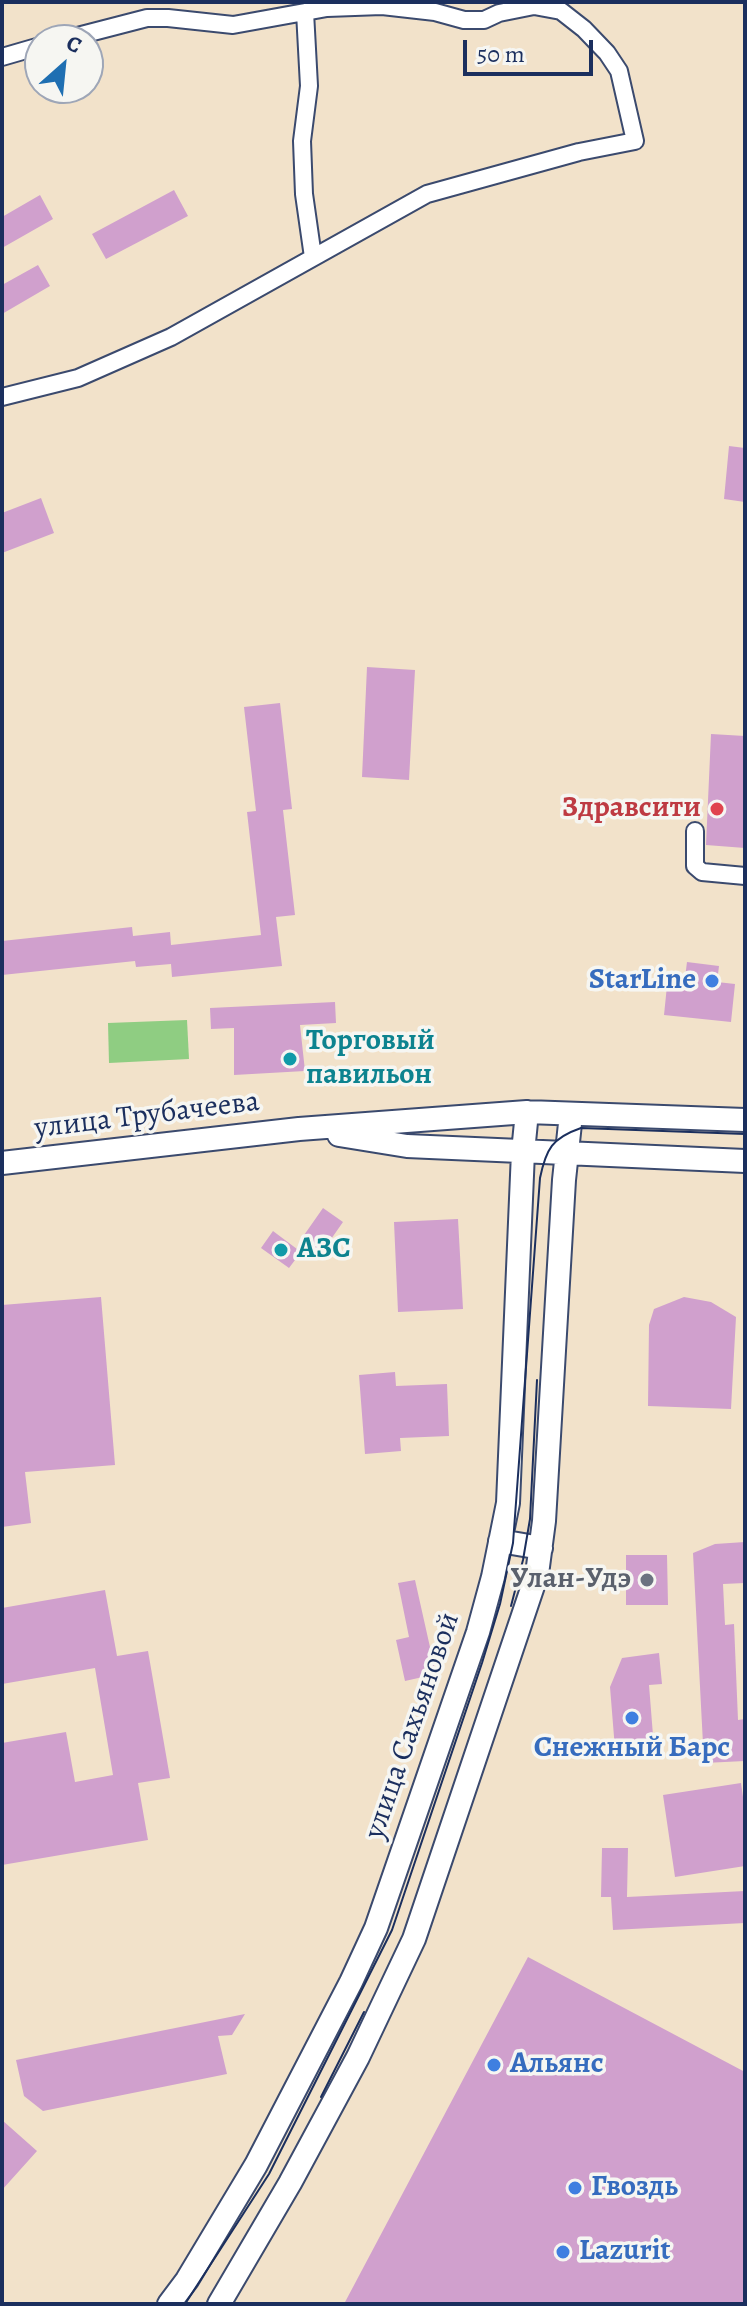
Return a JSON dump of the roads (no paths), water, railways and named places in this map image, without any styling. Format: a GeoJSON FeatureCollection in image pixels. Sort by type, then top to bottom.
{"type":"FeatureCollection","features":[{"type":"Feature","properties":{"kind":"main road","name":"улица Трубачеева"},"geometry":{"type":"LineString","coordinates":[[2,1163],[299,1129],[527,1112],[745,1120]]}},
{"type":"Feature","properties":{"kind":"main road","name":"улица Сахьяновой"},"geometry":{"type":"LineString","coordinates":[[169,2304],[187,2280],[256,2165],[326,2033],[376,1928],[478,1632],[508,1503],[527,1112]]}},
{"type":"Feature","properties":{"kind":"main road"},"geometry":{"type":"LineString","coordinates":[[219,2304],[290,2183],[358,2057],[414,1939],[537,1574],[567,1154],[561,1114]]}},
{"type":"Feature","properties":{"kind":"main road","name":"улица Трубачеева"},"geometry":{"type":"LineString","coordinates":[[299,1129],[407,1146],[745,1161]]}},
{"type":"Feature","properties":{"kind":"main road"},"geometry":{"type":"LineString","coordinates":[[500,1541],[541,1548]]}},
{"type":"Feature","properties":{"kind":"street"},"geometry":{"type":"LineString","coordinates":[[2,397],[78,378],[171,337],[427,194],[579,152],[635,141],[619,71],[584,29],[561,11],[534,6],[499,13],[484,20],[464,20],[435,12],[382,6],[305,12],[233,25],[147,18],[104,29]]}},
{"type":"Feature","properties":{"kind":"street"},"geometry":{"type":"LineString","coordinates":[[305,12],[309,86],[302,154],[313,257]]}},
{"type":"Feature","properties":{"kind":"street"},"geometry":{"type":"LineString","coordinates":[[2,57],[24,51]]}},
{"type":"Feature","properties":{"kind":"street"},"geometry":{"type":"LineString","coordinates":[[695,831],[695,866],[702,872],[745,876]]}},
{"type":"Feature","properties":{"kind":"tram line"},"geometry":{"type":"LineString","coordinates":[[185,2304],[269,2174],[392,1930],[482,1663],[500,1604],[513,1543],[540,1178],[548,1152],[563,1136],[581,1128],[745,1134]]}},
{"type":"Feature","properties":{"kind":"tram line"},"geometry":{"type":"LineString","coordinates":[[511,1606],[530,1519],[537,1380]]}},
{"type":"Feature","properties":{"kind":"tram line"},"geometry":{"type":"LineString","coordinates":[[321,2097],[364,2012]]}},
{"type":"Feature","properties":{"kind":"place","name":"Здравсити"},"geometry":{"type":"Point","coordinates":[717,809]}},
{"type":"Feature","properties":{"kind":"place","name":"StarLine"},"geometry":{"type":"Point","coordinates":[712,981]}},
{"type":"Feature","properties":{"kind":"place","name":"Торговый павильон"},"geometry":{"type":"Point","coordinates":[290,1059]}},
{"type":"Feature","properties":{"kind":"place","name":"АЗС"},"geometry":{"type":"Point","coordinates":[281,1250]}},
{"type":"Feature","properties":{"kind":"place","name":"Улан-Удэ"},"geometry":{"type":"Point","coordinates":[647,1580]}},
{"type":"Feature","properties":{"kind":"place","name":"Снежный Барс"},"geometry":{"type":"Point","coordinates":[632,1718]}},
{"type":"Feature","properties":{"kind":"place","name":"Альянс"},"geometry":{"type":"Point","coordinates":[494,2065]}},
{"type":"Feature","properties":{"kind":"place","name":"Гвоздь"},"geometry":{"type":"Point","coordinates":[575,2188]}},
{"type":"Feature","properties":{"kind":"place","name":"Lazurit"},"geometry":{"type":"Point","coordinates":[563,2252]}}]}
